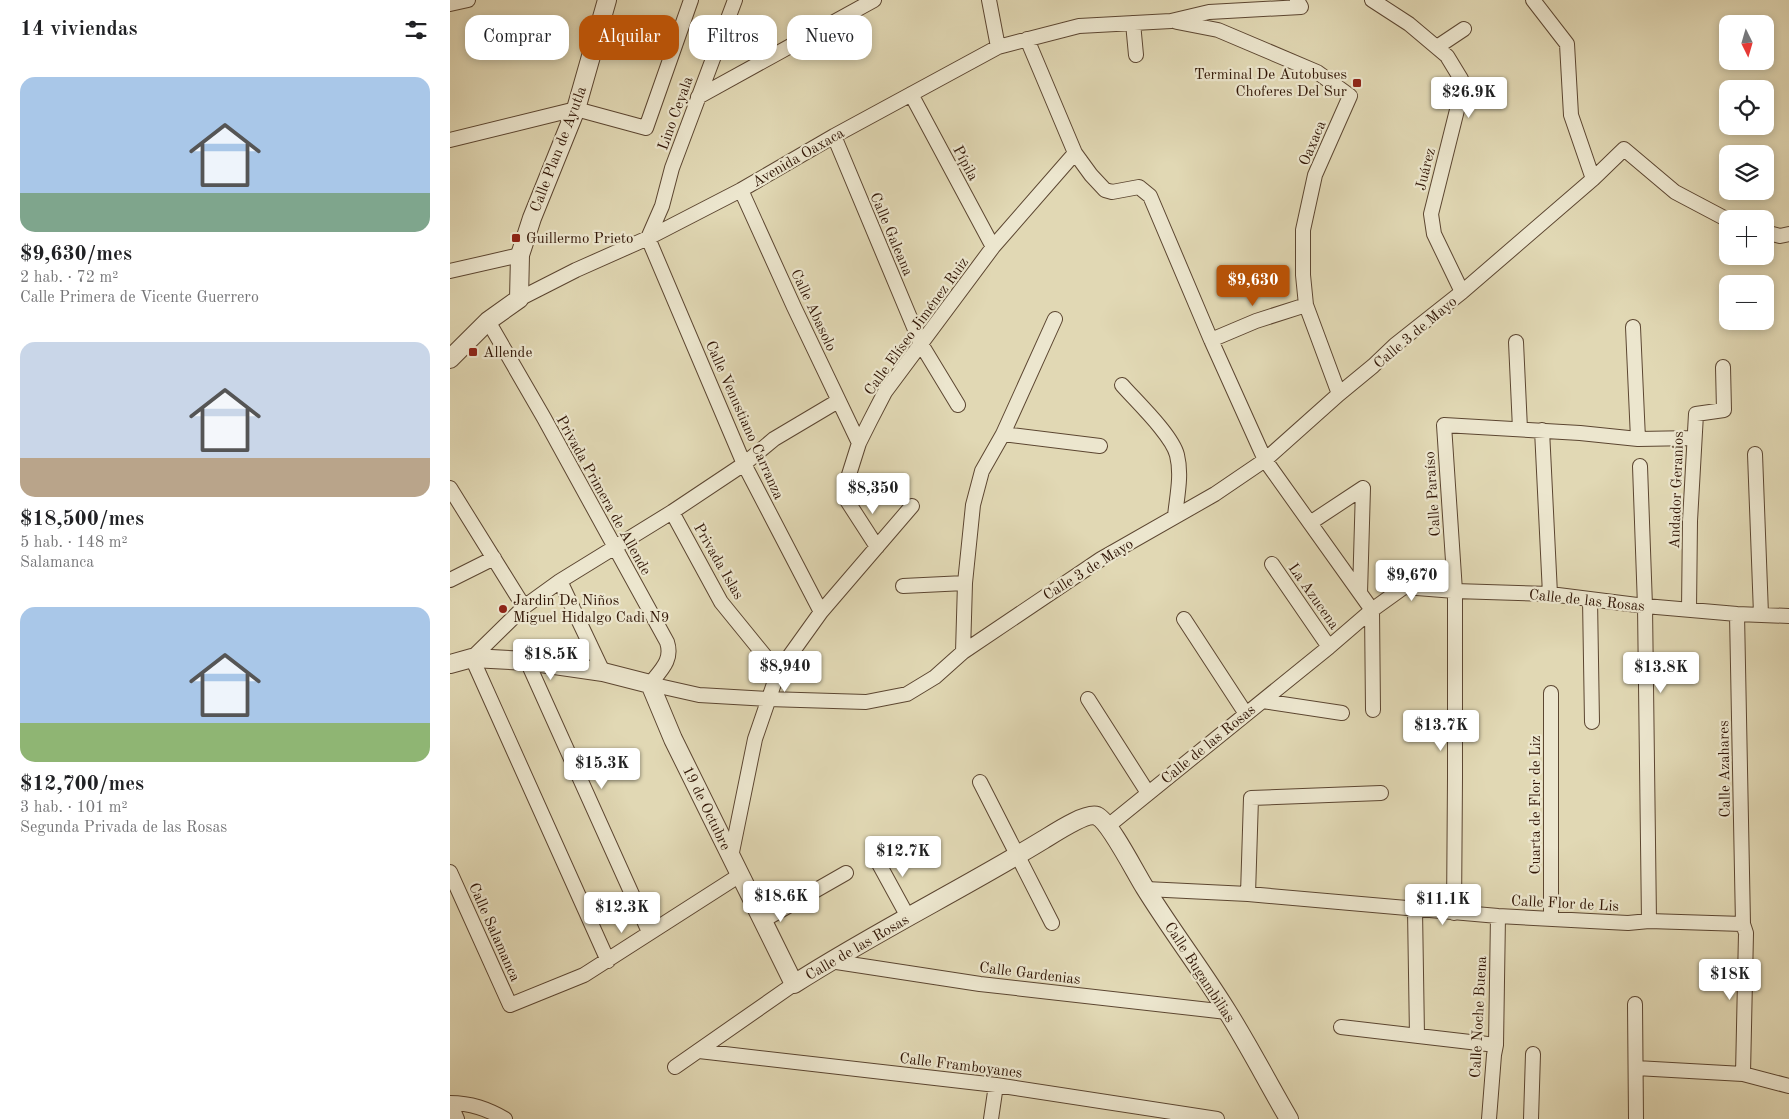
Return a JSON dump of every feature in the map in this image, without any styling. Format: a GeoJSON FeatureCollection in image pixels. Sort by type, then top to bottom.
{"type":"FeatureCollection","features":[{"type":"Feature","properties":{"kind":"street"},"geometry":{"type":"LineString","coordinates":[[450,4],[468,0]]}},
{"type":"Feature","properties":{"kind":"street","name":"Calle Plan de Ayutla"},"geometry":{"type":"LineString","coordinates":[[519,299],[520,256],[532,218],[576,109],[607,0]]}},
{"type":"Feature","properties":{"kind":"street"},"geometry":{"type":"LineString","coordinates":[[450,140],[576,109],[646,128],[691,0]]}},
{"type":"Feature","properties":{"kind":"street","name":"Lino Ceyala"},"geometry":{"type":"LineString","coordinates":[[648,238],[662,206],[672,168],[735,0]]}},
{"type":"Feature","properties":{"kind":"street"},"geometry":{"type":"LineString","coordinates":[[698,98],[874,0]]}},
{"type":"Feature","properties":{"kind":"street"},"geometry":{"type":"LineString","coordinates":[[989,0],[998,47]]}},
{"type":"Feature","properties":{"kind":"street"},"geometry":{"type":"LineString","coordinates":[[1171,20],[1209,12],[1301,7],[1297,0]]}},
{"type":"Feature","properties":{"kind":"street","name":"Juárez"},"geometry":{"type":"LineString","coordinates":[[1372,0],[1408,24],[1448,56],[1461,79],[1458,106],[1431,214],[1434,234],[1462,292]]}},
{"type":"Feature","properties":{"kind":"street"},"geometry":{"type":"LineString","coordinates":[[1534,0],[1567,44],[1572,115],[1593,179]]}},
{"type":"Feature","properties":{"kind":"street","name":"Avenida Oaxaca"},"geometry":{"type":"LineString","coordinates":[[450,358],[488,321],[519,299],[576,270],[648,238],[741,190],[834,136],[998,47],[1079,26],[1171,20]]}},
{"type":"Feature","properties":{"kind":"street","name":"Oaxaca"},"geometry":{"type":"LineString","coordinates":[[1171,20],[1218,30],[1317,72],[1350,96],[1315,175],[1303,230],[1306,305],[1339,394]]}},
{"type":"Feature","properties":{"kind":"street"},"geometry":{"type":"LineString","coordinates":[[1133,23],[1136,55]]}},
{"type":"Feature","properties":{"kind":"street"},"geometry":{"type":"LineString","coordinates":[[1437,48],[1464,29]]}},
{"type":"Feature","properties":{"kind":"street"},"geometry":{"type":"LineString","coordinates":[[1027,39],[1076,153],[1091,175],[1105,190],[1112,192],[1139,187],[1150,196],[1211,340],[1266,460],[1372,610],[1373,710]]}},
{"type":"Feature","properties":{"kind":"street","name":"Pípila"},"geometry":{"type":"LineString","coordinates":[[912,94],[993,247]]}},
{"type":"Feature","properties":{"kind":"street","name":"Calle Galeana"},"geometry":{"type":"LineString","coordinates":[[834,136],[921,344],[958,405]]}},
{"type":"Feature","properties":{"kind":"street","name":"Calle 3 de Mayo"},"geometry":{"type":"LineString","coordinates":[[450,664],[472,658],[527,661],[603,672],[700,696],[866,702],[907,694],[936,677],[963,652],[1101,559],[1215,494],[1266,460],[1373,366],[1395,344],[1462,292],[1593,179],[1624,149],[1675,192],[1719,215]]}},
{"type":"Feature","properties":{"kind":"street","name":"Calle Elíseo Jiménez Ruiz"},"geometry":{"type":"LineString","coordinates":[[877,547],[846,500],[847,481],[859,443],[885,392],[993,247],[1076,153]]}},
{"type":"Feature","properties":{"kind":"street","name":"Calle Abasolo"},"geometry":{"type":"LineString","coordinates":[[741,190],[859,443]]}},
{"type":"Feature","properties":{"kind":"street"},"geometry":{"type":"LineString","coordinates":[[1774,234],[1780,236],[1789,234]]}},
{"type":"Feature","properties":{"kind":"street","name":"Calle Venustiano Carranza"},"geometry":{"type":"LineString","coordinates":[[648,238],[744,464],[821,612]]}},
{"type":"Feature","properties":{"kind":"street"},"geometry":{"type":"LineString","coordinates":[[450,271],[520,256]]}},
{"type":"Feature","properties":{"kind":"street"},"geometry":{"type":"LineString","coordinates":[[1211,340],[1256,321],[1306,305]]}},
{"type":"Feature","properties":{"kind":"street"},"geometry":{"type":"LineString","coordinates":[[963,652],[965,583],[973,506],[982,471],[1003,434],[1055,319]]}},
{"type":"Feature","properties":{"kind":"street","name":"Privada Primera de Allende"},"geometry":{"type":"LineString","coordinates":[[488,321],[544,418],[667,642],[670,650],[669,657],[650,684]]}},
{"type":"Feature","properties":{"kind":"street"},"geometry":{"type":"LineString","coordinates":[[1633,327],[1638,439]]}},
{"type":"Feature","properties":{"kind":"street"},"geometry":{"type":"LineString","coordinates":[[1516,342],[1520,429],[1638,439],[1694,438]]}},
{"type":"Feature","properties":{"kind":"street","name":"Andador Geranios"},"geometry":{"type":"LineString","coordinates":[[1689,609],[1696,414],[1724,410],[1723,367]]}},
{"type":"Feature","properties":{"kind":"street"},"geometry":{"type":"LineString","coordinates":[[1122,385],[1166,436],[1177,453],[1180,475],[1175,516]]}},
{"type":"Feature","properties":{"kind":"street"},"geometry":{"type":"LineString","coordinates":[[740,875],[649,932],[608,961],[472,658],[524,607],[560,581],[672,512],[744,464],[774,438],[838,401]]}},
{"type":"Feature","properties":{"kind":"street","name":"Calle Paraíso"},"geometry":{"type":"LineString","coordinates":[[1454,913],[1456,778],[1455,591],[1444,425],[1520,429]]}},
{"type":"Feature","properties":{"kind":"street"},"geometry":{"type":"LineString","coordinates":[[1542,430],[1550,594]]}},
{"type":"Feature","properties":{"kind":"street"},"geometry":{"type":"LineString","coordinates":[[1003,434],[1100,446]]}},
{"type":"Feature","properties":{"kind":"street"},"geometry":{"type":"LineString","coordinates":[[1755,454],[1761,614]]}},
{"type":"Feature","properties":{"kind":"street"},"geometry":{"type":"LineString","coordinates":[[1640,466],[1645,606],[1649,922]]}},
{"type":"Feature","properties":{"kind":"street"},"geometry":{"type":"LineString","coordinates":[[450,488],[455,506],[494,558],[524,607]]}},
{"type":"Feature","properties":{"kind":"street"},"geometry":{"type":"LineString","coordinates":[[1310,523],[1363,488],[1360,593]]}},
{"type":"Feature","properties":{"kind":"street"},"geometry":{"type":"LineString","coordinates":[[731,857],[755,739],[778,672],[821,612],[912,506]]}},
{"type":"Feature","properties":{"kind":"street","name":"Privada Islas"},"geometry":{"type":"LineString","coordinates":[[672,512],[721,602],[778,672]]}},
{"type":"Feature","properties":{"kind":"street"},"geometry":{"type":"LineString","coordinates":[[450,580],[494,558]]}},
{"type":"Feature","properties":{"kind":"street","name":"La Azucena"},"geometry":{"type":"LineString","coordinates":[[1272,564],[1329,647]]}},
{"type":"Feature","properties":{"kind":"street"},"geometry":{"type":"LineString","coordinates":[[560,581],[603,672]]}},
{"type":"Feature","properties":{"kind":"street"},"geometry":{"type":"LineString","coordinates":[[903,586],[965,583]]}},
{"type":"Feature","properties":{"kind":"street","name":"Calle de las Rosas"},"geometry":{"type":"LineString","coordinates":[[675,1067],[830,961],[1058,831],[1092,815],[1099,817],[1108,826],[1372,610],[1404,587],[1455,591],[1550,594],[1645,606],[1737,614],[1789,616]]}},
{"type":"Feature","properties":{"kind":"street"},"geometry":{"type":"LineString","coordinates":[[1590,599],[1592,722]]}},
{"type":"Feature","properties":{"kind":"street","name":"Calle Azahares"},"geometry":{"type":"LineString","coordinates":[[1737,614],[1743,924]]}},
{"type":"Feature","properties":{"kind":"street"},"geometry":{"type":"LineString","coordinates":[[1184,619],[1246,714]]}},
{"type":"Feature","properties":{"kind":"street"},"geometry":{"type":"LineString","coordinates":[[527,661],[649,932]]}},
{"type":"Feature","properties":{"kind":"street","name":"19 de Octubre"},"geometry":{"type":"LineString","coordinates":[[650,684],[673,739],[794,984]]}},
{"type":"Feature","properties":{"kind":"street","name":"Cuarta de Flor de Liz"},"geometry":{"type":"LineString","coordinates":[[1551,918],[1552,693]]}},
{"type":"Feature","properties":{"kind":"street"},"geometry":{"type":"LineString","coordinates":[[1088,699],[1148,793]]}},
{"type":"Feature","properties":{"kind":"street"},"geometry":{"type":"LineString","coordinates":[[1263,701],[1342,713]]}},
{"type":"Feature","properties":{"kind":"street"},"geometry":{"type":"LineString","coordinates":[[980,782],[1052,923]]}},
{"type":"Feature","properties":{"kind":"street"},"geometry":{"type":"LineString","coordinates":[[1248,894],[1251,798],[1381,792]]}},
{"type":"Feature","properties":{"kind":"street","name":"Calle Bugambilias"},"geometry":{"type":"LineString","coordinates":[[1108,826],[1146,889],[1227,1012],[1289,1119]]}},
{"type":"Feature","properties":{"kind":"street"},"geometry":{"type":"LineString","coordinates":[[873,852],[908,917]]}},
{"type":"Feature","properties":{"kind":"street","name":"Calle Salamanca"},"geometry":{"type":"LineString","coordinates":[[450,872],[510,1005],[584,975],[608,961]]}},
{"type":"Feature","properties":{"kind":"street"},"geometry":{"type":"LineString","coordinates":[[762,921],[846,873]]}},
{"type":"Feature","properties":{"kind":"street","name":"Calle Flor de Lis"},"geometry":{"type":"LineString","coordinates":[[1146,889],[1248,894],[1498,916],[1628,923],[1743,924]]}},
{"type":"Feature","properties":{"kind":"street"},"geometry":{"type":"LineString","coordinates":[[1416,910],[1417,1036]]}},
{"type":"Feature","properties":{"kind":"street","name":"Calle Noche Buena"},"geometry":{"type":"LineString","coordinates":[[1489,1119],[1496,1045],[1498,916]]}},
{"type":"Feature","properties":{"kind":"street"},"geometry":{"type":"LineString","coordinates":[[1743,924],[1746,933],[1743,1074]]}},
{"type":"Feature","properties":{"kind":"street","name":"Calle Gardenias"},"geometry":{"type":"LineString","coordinates":[[830,961],[980,984],[1227,1012]]}},
{"type":"Feature","properties":{"kind":"street"},"geometry":{"type":"LineString","coordinates":[[1634,1004],[1636,1119]]}},
{"type":"Feature","properties":{"kind":"street"},"geometry":{"type":"LineString","coordinates":[[1341,1027],[1496,1045]]}},
{"type":"Feature","properties":{"kind":"street","name":"Calle Framboyanes"},"geometry":{"type":"LineString","coordinates":[[699,1051],[996,1085],[1217,1119]]}},
{"type":"Feature","properties":{"kind":"street"},"geometry":{"type":"LineString","coordinates":[[1531,1119],[1533,1054]]}},
{"type":"Feature","properties":{"kind":"street"},"geometry":{"type":"LineString","coordinates":[[1636,1068],[1743,1074],[1789,1086]]}},
{"type":"Feature","properties":{"kind":"street"},"geometry":{"type":"LineString","coordinates":[[992,1119],[996,1085]]}},
{"type":"Feature","properties":{"kind":"street"},"geometry":{"type":"LineString","coordinates":[[457,1119],[450,1103],[476,1105],[505,1119]]}},
{"type":"Feature","properties":{"kind":"place","name":"Terminal De Autobuses Choferes Del Sur"},"geometry":{"type":"Point","coordinates":[1357,83]}},
{"type":"Feature","properties":{"kind":"place","name":"Guillermo Prieto"},"geometry":{"type":"Point","coordinates":[516,238]}},
{"type":"Feature","properties":{"kind":"place","name":"Allende"},"geometry":{"type":"Point","coordinates":[473,352]}},
{"type":"Feature","properties":{"kind":"place","name":"Jardin De Niños Miguel Hidalgo Cadi N9"},"geometry":{"type":"Point","coordinates":[503,609]}}]}
